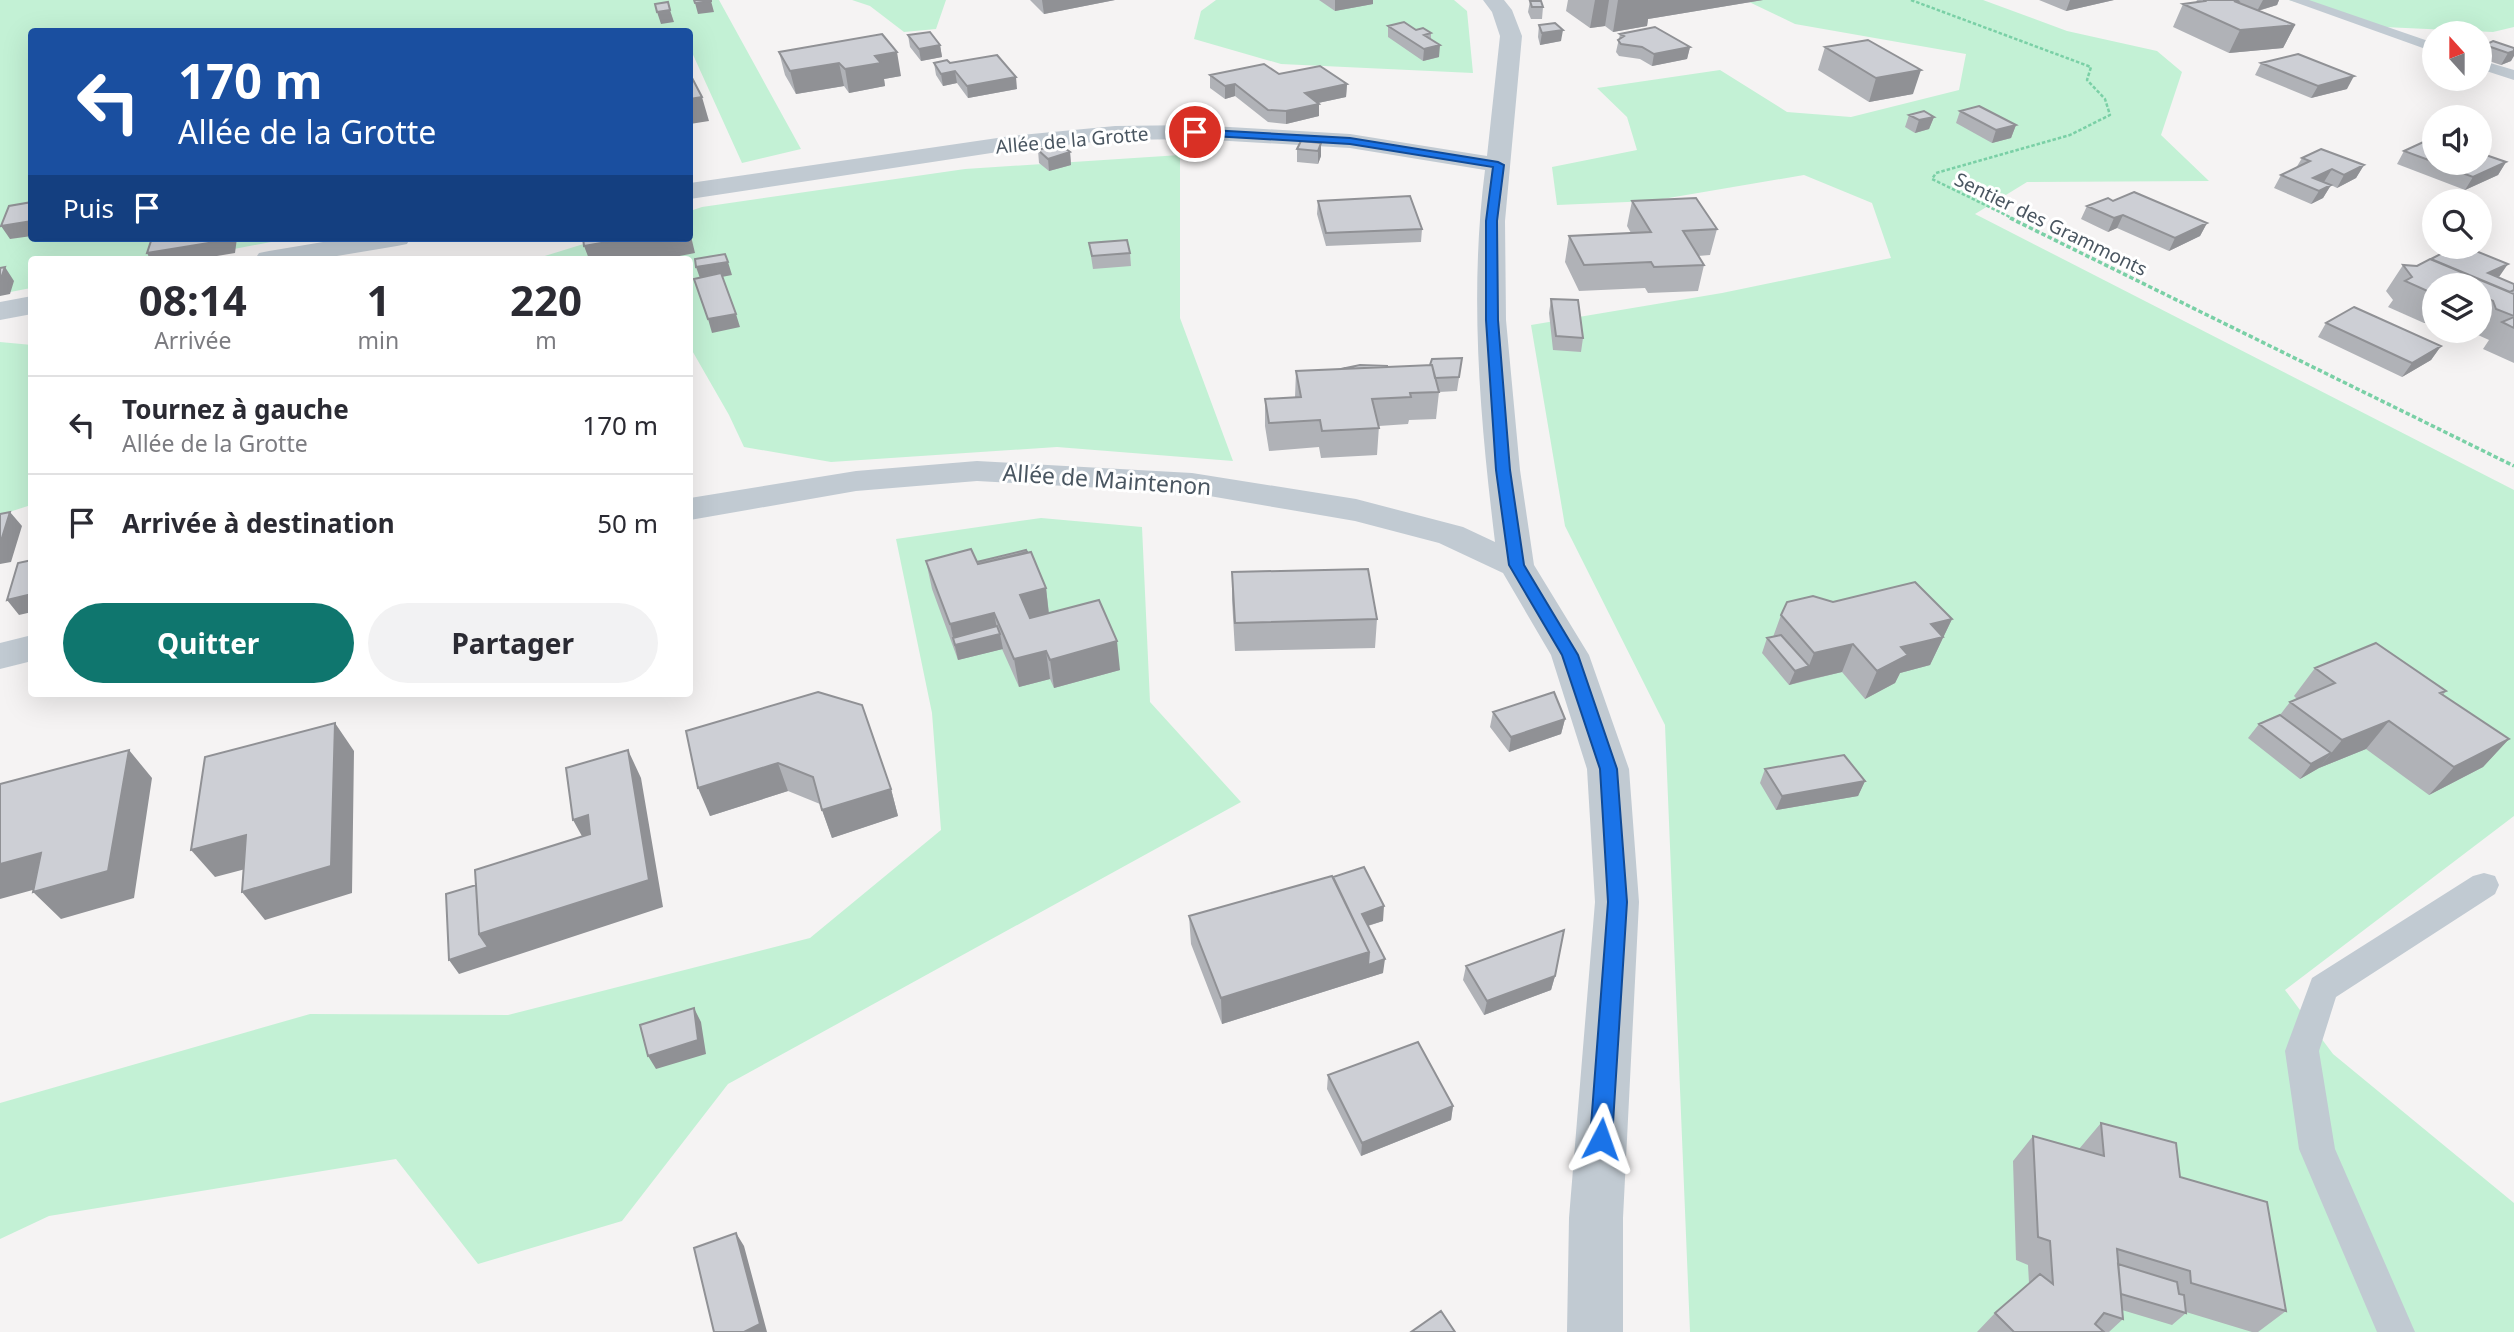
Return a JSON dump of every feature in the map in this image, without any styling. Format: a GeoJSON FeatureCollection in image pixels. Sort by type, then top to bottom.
{"type":"FeatureCollection","features":[{"type":"Feature","properties":{"kind":"street"},"geometry":{"type":"LineString","coordinates":[[1493,0],[1502,10],[1511,36],[1492,221],[1492,320],[1503,470],[1517,565],[1570,655],[1608,769],[1617,902],[1596,1218],[1595,1332]]}},
{"type":"Feature","properties":{"kind":"street","name":"Allée de la Grotte"},"geometry":{"type":"LineString","coordinates":[[693,191],[1011,143],[1115,133],[1195,132],[1350,141],[1498,165]]}},
{"type":"Feature","properties":{"kind":"street"},"geometry":{"type":"LineString","coordinates":[[287,256],[373,242]]}},
{"type":"Feature","properties":{"kind":"street"},"geometry":{"type":"LineString","coordinates":[[0,311],[28,306]]}},
{"type":"Feature","properties":{"kind":"street","name":"Allée de Maintenon"},"geometry":{"type":"LineString","coordinates":[[693,508],[856,481],[978,471],[1192,483],[1356,510],[1451,535],[1517,565]]}},
{"type":"Feature","properties":{"kind":"street"},"geometry":{"type":"LineString","coordinates":[[0,656],[28,649]]}},
{"type":"Feature","properties":{"kind":"lane"},"geometry":{"type":"LineString","coordinates":[[2296,0],[2422,44]]}},
{"type":"Feature","properties":{"kind":"lane"},"geometry":{"type":"LineString","coordinates":[[2492,68],[2514,75]]}},
{"type":"Feature","properties":{"kind":"lane"},"geometry":{"type":"LineString","coordinates":[[2396,1332],[2316,1149],[2302,1051],[2322,988],[2484,885]]}},
{"type":"Feature","properties":{"kind":"path","name":"Sentier des Grammonts"},"geometry":{"type":"LineString","coordinates":[[1911,0],[2091,67],[2087,80],[2105,99],[2110,115],[2070,135],[1936,173],[1932,179],[2514,466]]}},
{"type":"Feature","properties":{"kind":"green space"},"geometry":{"type":"Polygon","coordinates":[[[0,0],[719,0],[801,149],[742,163],[693,55],[693,28],[28,28],[28,242],[271,242],[198,256],[28,256],[28,289],[0,294],[0,0]]]}},
{"type":"Feature","properties":{"kind":"green space"},"geometry":{"type":"Polygon","coordinates":[[[852,0],[946,0],[936,29],[904,32],[870,6],[852,0]]]}},
{"type":"Feature","properties":{"kind":"green space"},"geometry":{"type":"Polygon","coordinates":[[[1216,0],[1454,0],[1467,11],[1473,73],[1281,64],[1194,39],[1201,11],[1216,0]]]}},
{"type":"Feature","properties":{"kind":"green space"},"geometry":{"type":"Polygon","coordinates":[[[1983,0],[2067,31],[2157,51],[2182,72],[2161,135],[2209,181],[2027,182],[1975,214],[2514,490],[2514,816],[2285,990],[2333,1054],[2514,1203],[2514,1332],[1690,1332],[1665,725],[1565,526],[1531,325],[1722,293],[1891,258],[1872,203],[1804,175],[1651,201],[1557,205],[1552,167],[1637,150],[1627,117],[1597,88],[1720,70],[1787,112],[1851,117],[1959,90],[1966,54],[1795,24],[1747,1],[1983,0]]]}},
{"type":"Feature","properties":{"kind":"green space"},"geometry":{"type":"Polygon","coordinates":[[[2289,0],[2514,0],[2514,27],[2493,32],[2492,21],[2422,21],[2422,29],[2384,27],[2289,0]]]}},
{"type":"Feature","properties":{"kind":"green space"},"geometry":{"type":"Polygon","coordinates":[[[1180,155],[1180,318],[1233,461],[1057,447],[831,462],[744,447],[693,352],[693,256],[545,256],[590,242],[693,242],[693,210],[702,207],[965,169],[1180,155]]]}},
{"type":"Feature","properties":{"kind":"green space"},"geometry":{"type":"Polygon","coordinates":[[[0,342],[28,345],[28,506],[0,515],[0,342]]]}},
{"type":"Feature","properties":{"kind":"green space"},"geometry":{"type":"Polygon","coordinates":[[[1041,518],[1142,527],[1150,702],[1241,802],[728,1084],[622,1221],[478,1264],[396,1159],[49,1216],[0,1239],[0,1103],[310,1014],[508,1015],[810,938],[941,830],[932,713],[896,539],[1041,518]]]}},
{"type":"Feature","properties":{"kind":"building"},"geometry":{"type":"Polygon","coordinates":[[[694,0],[711,0],[711,1],[695,3],[694,0]]]}},
{"type":"Feature","properties":{"kind":"building"},"geometry":{"type":"Polygon","coordinates":[[[2204,0],[2237,0],[2234,1],[2295,25],[2240,30],[2183,4],[2204,0]]]}},
{"type":"Feature","properties":{"kind":"building"},"geometry":{"type":"Polygon","coordinates":[[[1530,1],[1541,1],[1543,7],[1532,7],[1530,1]]]}},
{"type":"Feature","properties":{"kind":"building"},"geometry":{"type":"Polygon","coordinates":[[[668,2],[670,10],[657,12],[655,4],[668,2]]]}},
{"type":"Feature","properties":{"kind":"building"},"geometry":{"type":"Polygon","coordinates":[[[1404,22],[1416,30],[1423,28],[1431,33],[1424,35],[1440,45],[1424,49],[1388,26],[1404,22]]]}},
{"type":"Feature","properties":{"kind":"building"},"geometry":{"type":"Polygon","coordinates":[[[1555,23],[1563,30],[1542,33],[1539,25],[1555,23]]]}},
{"type":"Feature","properties":{"kind":"building"},"geometry":{"type":"Polygon","coordinates":[[[1655,27],[1690,47],[1654,54],[1642,47],[1621,44],[1618,40],[1624,36],[1620,34],[1655,27]]]}},
{"type":"Feature","properties":{"kind":"building"},"geometry":{"type":"Polygon","coordinates":[[[930,32],[940,45],[919,49],[908,35],[930,32]]]}},
{"type":"Feature","properties":{"kind":"building"},"geometry":{"type":"Polygon","coordinates":[[[882,34],[897,52],[875,56],[881,63],[845,69],[839,63],[790,71],[779,52],[882,34]]]}},
{"type":"Feature","properties":{"kind":"building"},"geometry":{"type":"Polygon","coordinates":[[[1868,40],[1921,70],[1876,78],[1825,47],[1868,40]]]}},
{"type":"Feature","properties":{"kind":"building"},"geometry":{"type":"Polygon","coordinates":[[[2492,42],[2514,48],[2514,51],[2508,53],[2492,47],[2492,42]]]}},
{"type":"Feature","properties":{"kind":"building"},"geometry":{"type":"Polygon","coordinates":[[[2298,54],[2354,76],[2318,86],[2261,63],[2298,54]]]}},
{"type":"Feature","properties":{"kind":"building"},"geometry":{"type":"Polygon","coordinates":[[[997,55],[1016,77],[967,86],[955,71],[941,74],[934,63],[947,60],[950,63],[997,55]]]}},
{"type":"Feature","properties":{"kind":"building"},"geometry":{"type":"Polygon","coordinates":[[[1264,64],[1279,74],[1320,66],[1347,84],[1305,93],[1319,104],[1286,111],[1268,110],[1235,84],[1225,86],[1210,75],[1264,64]]]}},
{"type":"Feature","properties":{"kind":"building"},"geometry":{"type":"Polygon","coordinates":[[[693,80],[702,97],[693,98],[693,80]]]}},
{"type":"Feature","properties":{"kind":"building"},"geometry":{"type":"Polygon","coordinates":[[[1979,106],[2016,125],[1996,130],[1960,111],[1979,106]]]}},
{"type":"Feature","properties":{"kind":"building"},"geometry":{"type":"Polygon","coordinates":[[[1924,111],[1934,117],[1919,120],[1909,115],[1924,111]]]}},
{"type":"Feature","properties":{"kind":"building"},"geometry":{"type":"Polygon","coordinates":[[[1301,141],[1321,143],[1318,151],[1297,149],[1301,141]]]}},
{"type":"Feature","properties":{"kind":"building"},"geometry":{"type":"Polygon","coordinates":[[[2422,143],[2422,158],[2404,151],[2422,143]]]}},
{"type":"Feature","properties":{"kind":"building"},"geometry":{"type":"Polygon","coordinates":[[[1059,144],[1070,152],[1048,159],[1038,150],[1059,144]]]}},
{"type":"Feature","properties":{"kind":"building"},"geometry":{"type":"Polygon","coordinates":[[[2321,149],[2364,165],[2344,175],[2332,169],[2313,178],[2331,185],[2319,191],[2281,175],[2310,161],[2302,158],[2321,149]]]}},
{"type":"Feature","properties":{"kind":"building"},"geometry":{"type":"Polygon","coordinates":[[[2492,157],[2506,162],[2492,168],[2492,157]]]}},
{"type":"Feature","properties":{"kind":"building"},"geometry":{"type":"Polygon","coordinates":[[[2134,192],[2207,223],[2175,238],[2123,215],[2114,218],[2087,206],[2108,198],[2113,201],[2134,192]]]}},
{"type":"Feature","properties":{"kind":"building"},"geometry":{"type":"Polygon","coordinates":[[[1410,196],[1422,229],[1326,233],[1318,201],[1410,196]]]}},
{"type":"Feature","properties":{"kind":"building"},"geometry":{"type":"Polygon","coordinates":[[[1696,198],[1717,229],[1683,231],[1704,265],[1654,267],[1651,262],[1584,265],[1569,236],[1651,232],[1632,201],[1696,198]]]}},
{"type":"Feature","properties":{"kind":"building"},"geometry":{"type":"Polygon","coordinates":[[[28,203],[28,222],[1,226],[9,206],[28,203]]]}},
{"type":"Feature","properties":{"kind":"building"},"geometry":{"type":"Polygon","coordinates":[[[1127,240],[1130,253],[1092,256],[1089,243],[1127,240]]]}},
{"type":"Feature","properties":{"kind":"building"},"geometry":{"type":"Polygon","coordinates":[[[151,242],[215,242],[147,253],[151,242]]]}},
{"type":"Feature","properties":{"kind":"building"},"geometry":{"type":"Polygon","coordinates":[[[584,242],[607,242],[584,246],[584,242]]]}},
{"type":"Feature","properties":{"kind":"building"},"geometry":{"type":"Polygon","coordinates":[[[725,254],[728,262],[696,267],[695,259],[725,254]]]}},
{"type":"Feature","properties":{"kind":"building"},"geometry":{"type":"Polygon","coordinates":[[[2492,258],[2508,264],[2488,273],[2465,273],[2431,259],[2492,258]]]}},
{"type":"Feature","properties":{"kind":"building"},"geometry":{"type":"Polygon","coordinates":[[[2430,259],[2464,273],[2422,273],[2422,289],[2405,281],[2412,277],[2403,265],[2417,266],[2430,259]]]}},
{"type":"Feature","properties":{"kind":"building"},"geometry":{"type":"Polygon","coordinates":[[[5,267],[0,281],[0,268],[5,267]]]}},
{"type":"Feature","properties":{"kind":"building"},"geometry":{"type":"Polygon","coordinates":[[[721,273],[736,314],[708,319],[694,279],[721,273]]]}},
{"type":"Feature","properties":{"kind":"building"},"geometry":{"type":"Polygon","coordinates":[[[2492,275],[2514,284],[2514,290],[2510,292],[2492,284],[2492,275]]]}},
{"type":"Feature","properties":{"kind":"building"},"geometry":{"type":"Polygon","coordinates":[[[2492,285],[2514,294],[2514,316],[2496,309],[2492,285]]]}},
{"type":"Feature","properties":{"kind":"building"},"geometry":{"type":"Polygon","coordinates":[[[1551,299],[1578,300],[1583,338],[1556,336],[1551,299]]]}},
{"type":"Feature","properties":{"kind":"building"},"geometry":{"type":"Polygon","coordinates":[[[2354,307],[2422,337],[2422,343],[2441,346],[2412,363],[2326,323],[2354,307]]]}},
{"type":"Feature","properties":{"kind":"building"},"geometry":{"type":"Polygon","coordinates":[[[2514,317],[2514,328],[2502,322],[2514,317]]]}},
{"type":"Feature","properties":{"kind":"building"},"geometry":{"type":"Polygon","coordinates":[[[1462,358],[1459,377],[1435,378],[1430,365],[1432,359],[1462,358]]]}},
{"type":"Feature","properties":{"kind":"building"},"geometry":{"type":"Polygon","coordinates":[[[1360,365],[1387,366],[1387,367],[1341,369],[1360,365]]]}},
{"type":"Feature","properties":{"kind":"building"},"geometry":{"type":"Polygon","coordinates":[[[1432,365],[1439,392],[1372,399],[1379,428],[1322,431],[1320,420],[1269,423],[1265,399],[1301,397],[1296,371],[1432,365]]]}},
{"type":"Feature","properties":{"kind":"building"},"geometry":{"type":"Polygon","coordinates":[[[10,512],[0,544],[0,514],[10,512]]]}},
{"type":"Feature","properties":{"kind":"building"},"geometry":{"type":"Polygon","coordinates":[[[971,549],[978,564],[1031,552],[1046,588],[1020,595],[1030,618],[1099,600],[1117,641],[1050,660],[1046,651],[1014,659],[994,613],[950,624],[926,561],[971,549]]]}},
{"type":"Feature","properties":{"kind":"building"},"geometry":{"type":"Polygon","coordinates":[[[1026,550],[1027,552],[978,564],[977,562],[1026,550]]]}},
{"type":"Feature","properties":{"kind":"building"},"geometry":{"type":"Polygon","coordinates":[[[28,561],[28,595],[7,600],[18,563],[28,561]]]}},
{"type":"Feature","properties":{"kind":"building"},"geometry":{"type":"Polygon","coordinates":[[[1368,569],[1377,619],[1235,623],[1232,572],[1368,569]]]}},
{"type":"Feature","properties":{"kind":"building"},"geometry":{"type":"Polygon","coordinates":[[[1915,582],[1952,619],[1931,624],[1943,637],[1901,647],[1908,655],[1877,671],[1853,644],[1814,653],[1781,615],[1787,602],[1813,596],[1833,602],[1915,582]]]}},
{"type":"Feature","properties":{"kind":"building"},"geometry":{"type":"Polygon","coordinates":[[[997,626],[1000,634],[955,645],[953,638],[997,626]]]}},
{"type":"Feature","properties":{"kind":"building"},"geometry":{"type":"Polygon","coordinates":[[[1781,635],[1809,666],[1795,671],[1767,638],[1781,635]]]}},
{"type":"Feature","properties":{"kind":"building"},"geometry":{"type":"Polygon","coordinates":[[[2376,643],[2446,691],[2440,693],[2509,739],[2454,767],[2389,721],[2342,740],[2290,702],[2335,683],[2315,668],[2376,643]]]}},
{"type":"Feature","properties":{"kind":"building"},"geometry":{"type":"Polygon","coordinates":[[[818,692],[862,705],[891,789],[822,810],[813,777],[778,763],[698,788],[686,731],[818,692]]]}},
{"type":"Feature","properties":{"kind":"building"},"geometry":{"type":"Polygon","coordinates":[[[1554,692],[1565,719],[1511,737],[1493,712],[1554,692]]]}},
{"type":"Feature","properties":{"kind":"building"},"geometry":{"type":"Polygon","coordinates":[[[2280,715],[2331,753],[2311,764],[2259,724],[2280,715]]]}},
{"type":"Feature","properties":{"kind":"building"},"geometry":{"type":"Polygon","coordinates":[[[335,723],[331,866],[242,892],[246,835],[191,850],[205,757],[335,723]]]}},
{"type":"Feature","properties":{"kind":"building"},"geometry":{"type":"Polygon","coordinates":[[[129,750],[108,871],[33,892],[41,853],[0,864],[0,784],[129,750]]]}},
{"type":"Feature","properties":{"kind":"building"},"geometry":{"type":"Polygon","coordinates":[[[628,750],[649,880],[479,934],[475,870],[590,834],[588,815],[573,820],[566,768],[628,750]]]}},
{"type":"Feature","properties":{"kind":"building"},"geometry":{"type":"Polygon","coordinates":[[[1844,755],[1865,781],[1782,796],[1765,769],[1844,755]]]}},
{"type":"Feature","properties":{"kind":"building"},"geometry":{"type":"Polygon","coordinates":[[[1364,867],[1384,906],[1362,914],[1385,959],[1368,965],[1369,952],[1333,877],[1364,867]]]}},
{"type":"Feature","properties":{"kind":"building"},"geometry":{"type":"Polygon","coordinates":[[[1332,876],[1369,952],[1221,998],[1189,916],[1332,876]]]}},
{"type":"Feature","properties":{"kind":"building"},"geometry":{"type":"Polygon","coordinates":[[[476,885],[479,934],[488,947],[449,960],[446,894],[476,885]]]}},
{"type":"Feature","properties":{"kind":"building"},"geometry":{"type":"Polygon","coordinates":[[[1564,930],[1555,976],[1487,1001],[1466,966],[1564,930]]]}},
{"type":"Feature","properties":{"kind":"building"},"geometry":{"type":"Polygon","coordinates":[[[694,1008],[698,1040],[648,1056],[640,1025],[694,1008]]]}},
{"type":"Feature","properties":{"kind":"building"},"geometry":{"type":"Polygon","coordinates":[[[1418,1042],[1453,1106],[1362,1143],[1328,1075],[1418,1042]]]}},
{"type":"Feature","properties":{"kind":"building"},"geometry":{"type":"Polygon","coordinates":[[[2101,1123],[2176,1143],[2180,1177],[2267,1202],[2286,1311],[2191,1283],[2190,1271],[2117,1249],[2123,1319],[2104,1313],[2095,1324],[2104,1332],[2014,1332],[1995,1313],[2040,1274],[2053,1284],[2050,1241],[2038,1237],[2033,1136],[2104,1156],[2101,1123]]]}},
{"type":"Feature","properties":{"kind":"building"},"geometry":{"type":"Polygon","coordinates":[[[736,1233],[760,1324],[744,1332],[714,1332],[694,1248],[736,1233]]]}},
{"type":"Feature","properties":{"kind":"building"},"geometry":{"type":"Polygon","coordinates":[[[2118,1264],[2177,1282],[2179,1294],[2184,1295],[2186,1313],[2121,1294],[2118,1264]]]}},
{"type":"Feature","properties":{"kind":"building"},"geometry":{"type":"Polygon","coordinates":[[[1441,1311],[1455,1332],[1411,1332],[1441,1311]]]}},
{"type":"Feature","properties":{"kind":"route"},"geometry":{"type":"LineString","coordinates":[[1195,132],[1350,141],[1498,165],[1492,221],[1492,320],[1503,470],[1517,565],[1570,655],[1608,769],[1617,902],[1601,1139]]}}]}
